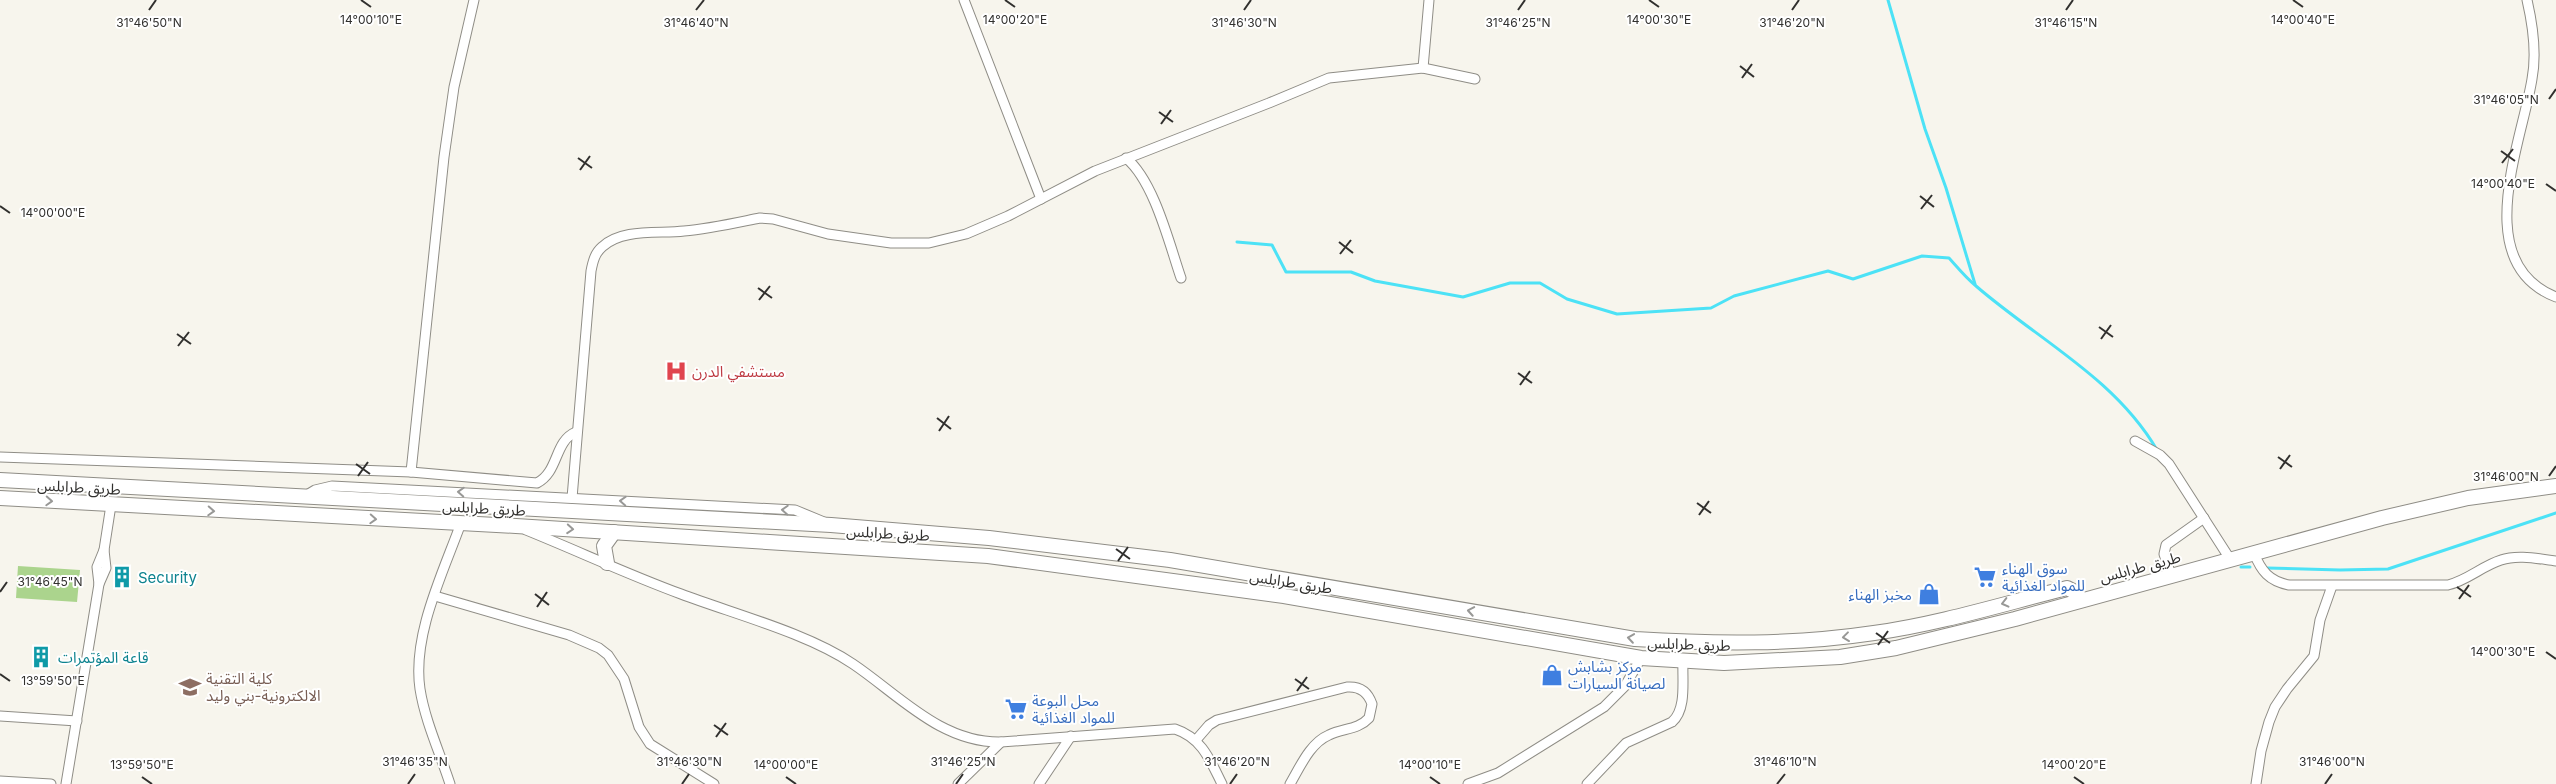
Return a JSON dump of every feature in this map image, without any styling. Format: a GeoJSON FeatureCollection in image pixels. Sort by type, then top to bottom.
{"type":"FeatureCollection","features":[{"type":"Feature","properties":{"kind":"highway"},"geometry":{"type":"LineString","coordinates":[[0,480],[831,525],[989,538],[1170,560],[1634,639],[1711,643],[1823,640],[1875,633],[1920,624],[2067,588],[2075,592],[2082,600]]}},
{"type":"Feature","properties":{"kind":"highway","name":"طريق طرابلس"},"geometry":{"type":"LineString","coordinates":[[0,498],[516,526],[926,551],[1007,558],[1274,595],[1641,658],[1683,661],[1781,661],[1859,654],[1922,642],[2382,518],[2459,500],[2523,489],[2556,486]]}},
{"type":"Feature","properties":{"kind":"highway"},"geometry":{"type":"LineString","coordinates":[[607,563],[604,546],[614,532]]}},
{"type":"Feature","properties":{"kind":"street"},"geometry":{"type":"LineString","coordinates":[[411,472],[444,157],[454,87],[474,0]]}},
{"type":"Feature","properties":{"kind":"street"},"geometry":{"type":"LineString","coordinates":[[964,0],[1041,199]]}},
{"type":"Feature","properties":{"kind":"street"},"geometry":{"type":"LineString","coordinates":[[1423,68],[1429,0]]}},
{"type":"Feature","properties":{"kind":"street"},"geometry":{"type":"LineString","coordinates":[[2527,0],[2534,44],[2533,70],[2512,166],[2507,220],[2513,249],[2524,271],[2541,289],[2556,297]]}},
{"type":"Feature","properties":{"kind":"street"},"geometry":{"type":"LineString","coordinates":[[572,498],[591,270],[594,258],[598,252],[603,246],[615,239],[629,235],[684,231],[760,218],[773,219],[828,234],[891,243],[929,243],[966,234],[1126,158],[1329,78],[1423,68],[1475,79]]}},
{"type":"Feature","properties":{"kind":"street"},"geometry":{"type":"LineString","coordinates":[[1126,158],[1146,181],[1181,278]]}},
{"type":"Feature","properties":{"kind":"street"},"geometry":{"type":"LineString","coordinates":[[0,457],[411,472],[537,483],[549,473],[563,442],[576,432]]}},
{"type":"Feature","properties":{"kind":"street"},"geometry":{"type":"LineString","coordinates":[[2135,441],[2160,455],[2169,464],[2230,560]]}},
{"type":"Feature","properties":{"kind":"street"},"geometry":{"type":"LineString","coordinates":[[304,497],[315,490],[332,486],[572,498],[795,510],[831,525]]}},
{"type":"Feature","properties":{"kind":"street"},"geometry":{"type":"LineString","coordinates":[[66,784],[100,584],[97,567],[104,550],[111,505]]}},
{"type":"Feature","properties":{"kind":"street"},"geometry":{"type":"LineString","coordinates":[[2171,575],[2164,554],[2166,544],[2204,518]]}},
{"type":"Feature","properties":{"kind":"street"},"geometry":{"type":"LineString","coordinates":[[450,784],[420,687],[421,641],[461,523]]}},
{"type":"Feature","properties":{"kind":"street"},"geometry":{"type":"LineString","coordinates":[[516,526],[678,593],[822,646],[850,662],[945,730],[974,740],[1001,742],[1164,729],[1181,731],[1196,740],[1205,750],[1222,784]]}},
{"type":"Feature","properties":{"kind":"street"},"geometry":{"type":"LineString","coordinates":[[2254,553],[2259,566],[2267,576],[2278,583],[2332,586],[2448,585],[2467,579],[2502,560],[2513,558],[2556,561]]}},
{"type":"Feature","properties":{"kind":"street"},"geometry":{"type":"LineString","coordinates":[[2256,784],[2261,751],[2269,722],[2275,707],[2287,689],[2314,656],[2320,620],[2332,586]]}},
{"type":"Feature","properties":{"kind":"street"},"geometry":{"type":"LineString","coordinates":[[435,596],[569,634],[599,648],[608,655],[624,679],[640,727],[650,744],[714,784]]}},
{"type":"Feature","properties":{"kind":"street"},"geometry":{"type":"LineString","coordinates":[[1468,784],[1498,773],[1604,707],[1625,686],[1641,658]]}},
{"type":"Feature","properties":{"kind":"street"},"geometry":{"type":"LineString","coordinates":[[1587,784],[1626,743],[1672,722],[1677,716],[1682,704],[1683,661]]}},
{"type":"Feature","properties":{"kind":"street"},"geometry":{"type":"LineString","coordinates":[[1196,740],[1205,728],[1217,720],[1347,687],[1361,688],[1366,692],[1372,704],[1369,718],[1357,727],[1332,733],[1321,739],[1311,750],[1290,784]]}},
{"type":"Feature","properties":{"kind":"street"},"geometry":{"type":"LineString","coordinates":[[0,716],[76,721]]}},
{"type":"Feature","properties":{"kind":"street"},"geometry":{"type":"LineString","coordinates":[[1039,784],[1071,736]]}},
{"type":"Feature","properties":{"kind":"street"},"geometry":{"type":"LineString","coordinates":[[958,784],[1001,742]]}},
{"type":"Feature","properties":{"kind":"street"},"geometry":{"type":"LineString","coordinates":[[0,781],[51,784]]}},
{"type":"Feature","properties":{"kind":"green space"},"geometry":{"type":"Polygon","coordinates":[[[18,566],[80,570],[77,602],[16,598],[18,566]]]}},
{"type":"Feature","properties":{"kind":"waterway"},"geometry":{"type":"LineString","coordinates":[[1888,0],[1925,129],[1946,188],[1975,284]]}},
{"type":"Feature","properties":{"kind":"waterway"},"geometry":{"type":"LineString","coordinates":[[1237,242],[1272,245],[1286,272],[1351,272],[1375,281],[1463,297],[1510,283],[1540,283],[1567,299],[1617,314],[1711,308],[1734,296],[1828,271],[1853,279],[1922,256],[1949,258],[1976,286],[2074,361],[2120,401],[2140,424],[2157,450]]}},
{"type":"Feature","properties":{"kind":"waterway"},"geometry":{"type":"LineString","coordinates":[[2267,568],[2388,569],[2556,513]]}},
{"type":"Feature","properties":{"kind":"waterway"},"geometry":{"type":"LineString","coordinates":[[2241,567],[2250,567]]}},
{"type":"Feature","properties":{"kind":"place","name":"مستشفي الدرن"},"geometry":{"type":"Point","coordinates":[676,371]}},
{"type":"Feature","properties":{"kind":"place","name":"Security"},"geometry":{"type":"Point","coordinates":[122,577]}},
{"type":"Feature","properties":{"kind":"place","name":"سوق الهناء للمواد الغذائية"},"geometry":{"type":"Point","coordinates":[1985,577]}},
{"type":"Feature","properties":{"kind":"place","name":"مخبز الهناء"},"geometry":{"type":"Point","coordinates":[1929,594]}},
{"type":"Feature","properties":{"kind":"place","name":"قاعة المؤتمرات"},"geometry":{"type":"Point","coordinates":[41,657]}},
{"type":"Feature","properties":{"kind":"place","name":"مركز بشابش لصيانة السيارات"},"geometry":{"type":"Point","coordinates":[1552,675]}},
{"type":"Feature","properties":{"kind":"place","name":"كلية التقنية الالكترونية-بني وليد"},"geometry":{"type":"Point","coordinates":[190,687]}},
{"type":"Feature","properties":{"kind":"place","name":"محل البوعة للمواد الغذائية"},"geometry":{"type":"Point","coordinates":[1016,709]}}]}
